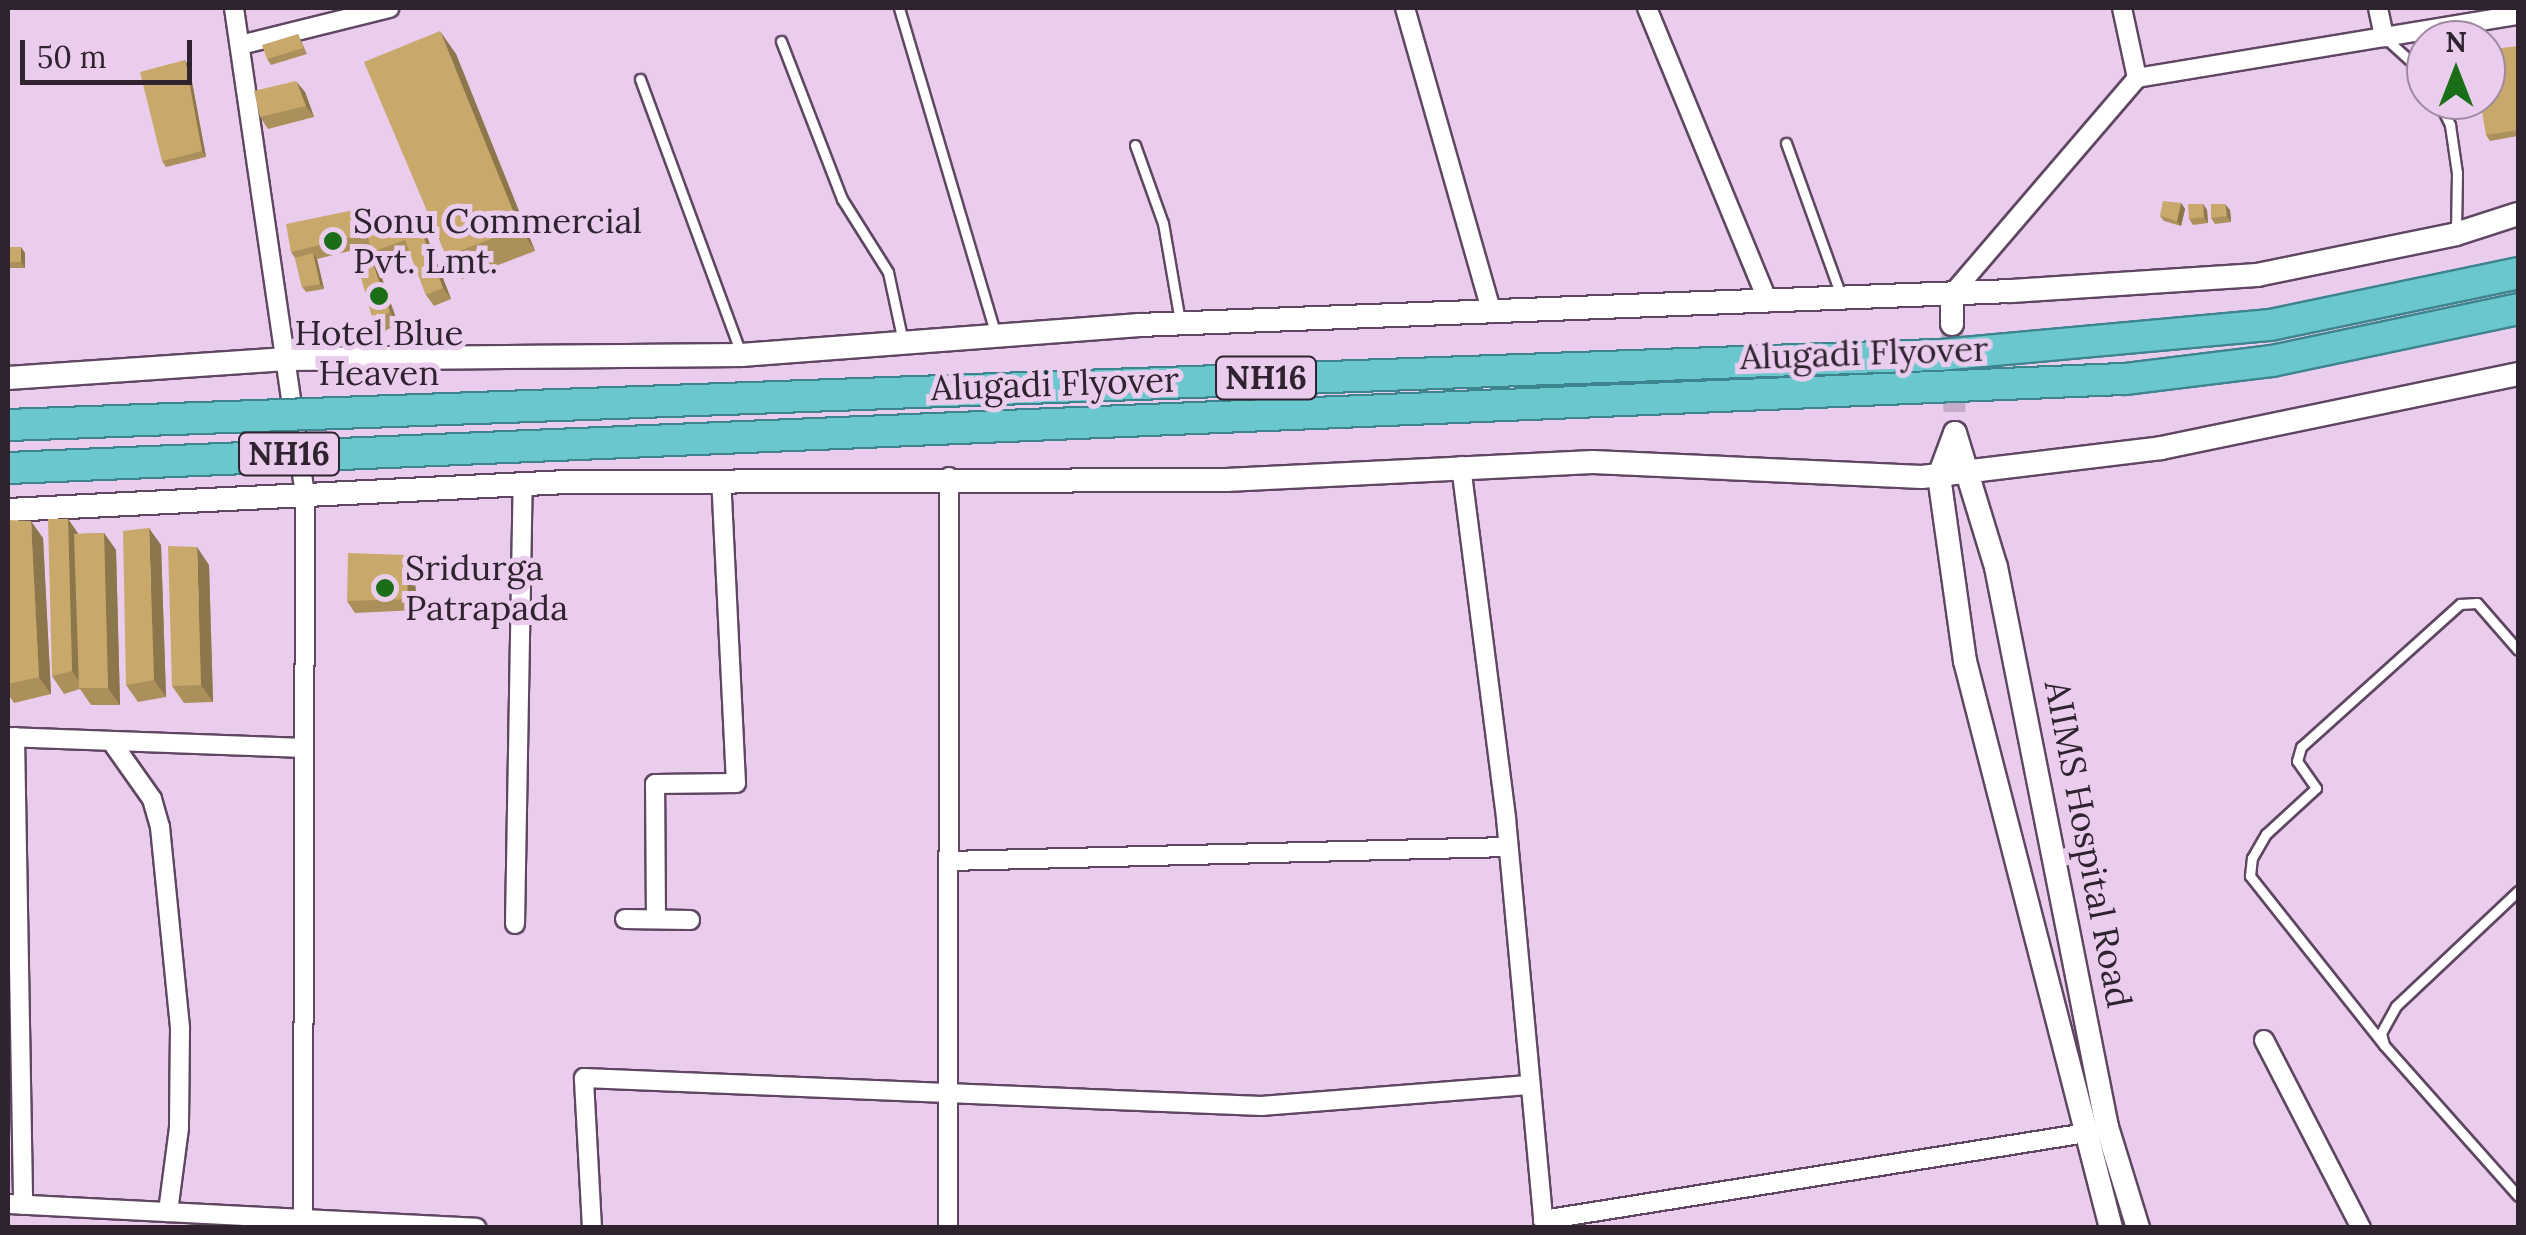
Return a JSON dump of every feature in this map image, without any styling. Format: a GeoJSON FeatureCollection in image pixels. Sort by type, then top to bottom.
{"type":"FeatureCollection","features":[{"type":"Feature","properties":{"kind":"highway","name":"Alugadi Flyover"},"geometry":{"type":"LineString","coordinates":[[8,425],[1940,355],[2270,326],[2518,273]]}},
{"type":"Feature","properties":{"kind":"highway","name":"Alugadi Flyover"},"geometry":{"type":"LineString","coordinates":[[8,468],[2125,379],[2290,358],[2518,309]]}},
{"type":"Feature","properties":{"kind":"street"},"geometry":{"type":"LineString","coordinates":[[234,8],[304,493],[304,1219]]}},
{"type":"Feature","properties":{"kind":"street"},"geometry":{"type":"LineString","coordinates":[[240,45],[390,8]]}},
{"type":"Feature","properties":{"kind":"street"},"geometry":{"type":"LineString","coordinates":[[1404,8],[1492,313]]}},
{"type":"Feature","properties":{"kind":"street"},"geometry":{"type":"LineString","coordinates":[[1647,8],[1768,302]]}},
{"type":"Feature","properties":{"kind":"street"},"geometry":{"type":"LineString","coordinates":[[2122,8],[2137,78]]}},
{"type":"Feature","properties":{"kind":"street"},"geometry":{"type":"LineString","coordinates":[[2378,8],[2384,37]]}},
{"type":"Feature","properties":{"kind":"street"},"geometry":{"type":"LineString","coordinates":[[1952,324],[1952,294],[2137,78],[2518,16],[2516,8]]}},
{"type":"Feature","properties":{"kind":"street"},"geometry":{"type":"LineString","coordinates":[[8,378],[286,359],[742,355],[1181,324],[1952,294],[2258,275],[2456,234],[2518,214]]}},
{"type":"Feature","properties":{"kind":"street"},"geometry":{"type":"LineString","coordinates":[[8,510],[523,484],[949,477],[1226,480],[1593,462],[1939,476],[2161,448],[2518,374]]}},
{"type":"Feature","properties":{"kind":"street","name":"AIIMS Hospital Road"},"geometry":{"type":"LineString","coordinates":[[2112,1228],[1965,661],[1939,476],[1955,433],[1970,473],[2018,665],[2108,1128],[2138,1228]]}},
{"type":"Feature","properties":{"kind":"street"},"geometry":{"type":"LineString","coordinates":[[1461,466],[1508,847],[1542,1224],[2086,1133]]}},
{"type":"Feature","properties":{"kind":"street"},"geometry":{"type":"LineString","coordinates":[[948,1228],[949,477]]}},
{"type":"Feature","properties":{"kind":"street"},"geometry":{"type":"LineString","coordinates":[[656,919],[655,784],[736,783],[721,480]]}},
{"type":"Feature","properties":{"kind":"street"},"geometry":{"type":"LineString","coordinates":[[515,924],[523,484]]}},
{"type":"Feature","properties":{"kind":"street"},"geometry":{"type":"LineString","coordinates":[[304,748],[11,737],[15,1205],[476,1228]]}},
{"type":"Feature","properties":{"kind":"street"},"geometry":{"type":"LineString","coordinates":[[111,741],[152,799],[160,827],[180,1029],[179,1128],[168,1212]]}},
{"type":"Feature","properties":{"kind":"street"},"geometry":{"type":"LineString","coordinates":[[948,861],[1508,847]]}},
{"type":"Feature","properties":{"kind":"street"},"geometry":{"type":"LineString","coordinates":[[625,918],[690,920]]}},
{"type":"Feature","properties":{"kind":"street"},"geometry":{"type":"LineString","coordinates":[[2264,1040],[2361,1228]]}},
{"type":"Feature","properties":{"kind":"street"},"geometry":{"type":"LineString","coordinates":[[592,1228],[584,1078],[1261,1106],[1528,1085]]}},
{"type":"Feature","properties":{"kind":"lane"},"geometry":{"type":"LineString","coordinates":[[899,8],[996,336]]}},
{"type":"Feature","properties":{"kind":"lane"},"geometry":{"type":"LineString","coordinates":[[2384,37],[2406,57]]}},
{"type":"Feature","properties":{"kind":"lane"},"geometry":{"type":"LineString","coordinates":[[781,41],[842,199],[888,272],[904,342]]}},
{"type":"Feature","properties":{"kind":"lane"},"geometry":{"type":"LineString","coordinates":[[640,79],[742,355]]}},
{"type":"Feature","properties":{"kind":"lane"},"geometry":{"type":"LineString","coordinates":[[2448,120],[2458,173],[2456,234]]}},
{"type":"Feature","properties":{"kind":"lane"},"geometry":{"type":"LineString","coordinates":[[1786,143],[1842,298]]}},
{"type":"Feature","properties":{"kind":"lane"},"geometry":{"type":"LineString","coordinates":[[1135,145],[1163,223],[1181,324]]}},
{"type":"Feature","properties":{"kind":"lane"},"geometry":{"type":"LineString","coordinates":[[2518,650],[2477,604],[2460,604],[2300,747],[2296,761],[2316,788],[2257,843],[2250,876],[2384,1045],[2518,1196]]}},
{"type":"Feature","properties":{"kind":"lane"},"geometry":{"type":"LineString","coordinates":[[2384,1045],[2384,1021],[2396,1006],[2518,891]]}},
{"type":"Feature","properties":{"kind":"building"},"geometry":{"type":"Polygon","coordinates":[[[440,31],[520,228],[446,256],[364,62],[440,31]]]}},
{"type":"Feature","properties":{"kind":"building"},"geometry":{"type":"Polygon","coordinates":[[[298,34],[303,48],[267,59],[262,45],[298,34]]]}},
{"type":"Feature","properties":{"kind":"building"},"geometry":{"type":"Polygon","coordinates":[[[2518,46],[2518,130],[2486,135],[2483,120],[2506,120],[2506,48],[2518,46]]]}},
{"type":"Feature","properties":{"kind":"building"},"geometry":{"type":"Polygon","coordinates":[[[185,60],[202,151],[162,161],[140,72],[185,60]]]}},
{"type":"Feature","properties":{"kind":"building"},"geometry":{"type":"Polygon","coordinates":[[[296,81],[306,106],[260,117],[254,91],[296,81]]]}},
{"type":"Feature","properties":{"kind":"building"},"geometry":{"type":"Polygon","coordinates":[[[2163,201],[2181,203],[2177,221],[2160,216],[2163,201]]]}},
{"type":"Feature","properties":{"kind":"building"},"geometry":{"type":"Polygon","coordinates":[[[2188,204],[2203,204],[2204,217],[2189,219],[2188,204]]]}},
{"type":"Feature","properties":{"kind":"building"},"geometry":{"type":"Polygon","coordinates":[[[2211,204],[2225,204],[2227,216],[2211,218],[2211,204]]]}},
{"type":"Feature","properties":{"kind":"building"},"geometry":{"type":"Polygon","coordinates":[[[354,210],[364,234],[291,252],[286,224],[354,210]]]}},
{"type":"Feature","properties":{"kind":"building"},"geometry":{"type":"Polygon","coordinates":[[[414,212],[443,288],[426,295],[405,240],[372,252],[366,231],[414,212]]]}},
{"type":"Feature","properties":{"kind":"building"},"geometry":{"type":"Polygon","coordinates":[[[8,247],[21,247],[21,262],[8,262],[8,247]]]}},
{"type":"Feature","properties":{"kind":"building"},"geometry":{"type":"Polygon","coordinates":[[[368,250],[390,312],[373,321],[355,256],[368,250]]]}},
{"type":"Feature","properties":{"kind":"building"},"geometry":{"type":"Polygon","coordinates":[[[313,253],[320,284],[302,287],[295,258],[313,253]]]}},
{"type":"Feature","properties":{"kind":"building"},"geometry":{"type":"Polygon","coordinates":[[[48,519],[68,519],[72,671],[52,676],[48,519]]]}},
{"type":"Feature","properties":{"kind":"building"},"geometry":{"type":"Polygon","coordinates":[[[8,520],[31,521],[39,677],[8,684],[8,520]]]}},
{"type":"Feature","properties":{"kind":"building"},"geometry":{"type":"Polygon","coordinates":[[[149,528],[154,680],[126,685],[123,531],[149,528]]]}},
{"type":"Feature","properties":{"kind":"building"},"geometry":{"type":"Polygon","coordinates":[[[104,533],[108,688],[79,688],[74,534],[104,533]]]}},
{"type":"Feature","properties":{"kind":"building"},"geometry":{"type":"Polygon","coordinates":[[[168,546],[197,547],[201,685],[172,686],[168,546]]]}},
{"type":"Feature","properties":{"kind":"building","name":"Sridurga Patrapada"},"geometry":{"type":"Polygon","coordinates":[[[348,553],[406,555],[408,599],[347,601],[348,553]]]}},
{"type":"Feature","properties":{"kind":"tunnel"},"geometry":{"type":"LineString","coordinates":[[1952,324],[1955,433]]}},
{"type":"Feature","properties":{"kind":"place","name":"Sonu Commercial Pvt. Lmt."},"geometry":{"type":"Point","coordinates":[333,241]}},
{"type":"Feature","properties":{"kind":"place","name":"Hotel Blue Heaven"},"geometry":{"type":"Point","coordinates":[379,296]}},
{"type":"Feature","properties":{"kind":"place","name":"Sridurga Patrapada"},"geometry":{"type":"Point","coordinates":[385,588]}}]}
